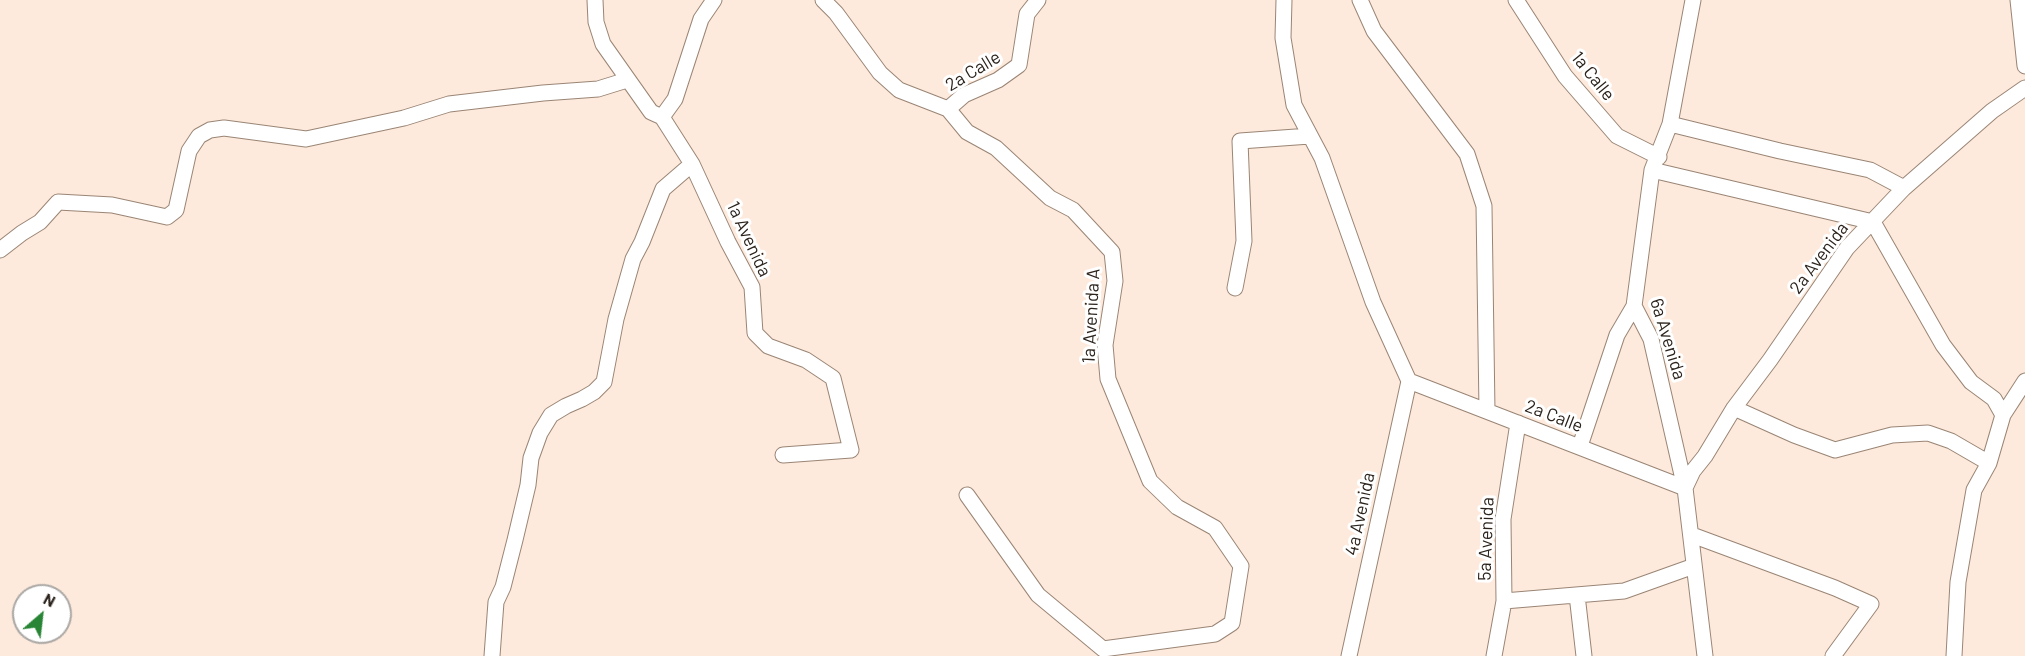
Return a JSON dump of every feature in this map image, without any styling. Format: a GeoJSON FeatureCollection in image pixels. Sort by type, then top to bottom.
{"type":"FeatureCollection","features":[{"type":"Feature","properties":{"kind":"street","name":"1a Avenida"},"geometry":{"type":"LineString","coordinates":[[595,0],[596,22],[603,44],[651,112],[662,117],[692,164],[728,242],[752,287],[755,333],[768,346],[806,360],[833,378],[851,450],[783,455]]}},
{"type":"Feature","properties":{"kind":"street"},"geometry":{"type":"LineString","coordinates":[[662,117],[675,99],[701,19],[714,0]]}},
{"type":"Feature","properties":{"kind":"street","name":"1a Avenida A"},"geometry":{"type":"LineString","coordinates":[[823,0],[836,13],[880,73],[900,90],[948,109],[967,132],[996,148],[1050,198],[1073,210],[1112,252],[1115,281],[1105,345],[1108,379],[1150,481],[1177,507],[1215,528],[1241,566],[1232,623],[1215,634],[1099,652]]}},
{"type":"Feature","properties":{"kind":"street","name":"2a Calle"},"geometry":{"type":"LineString","coordinates":[[948,109],[964,95],[998,80],[1019,65],[1027,14],[1038,0]]}},
{"type":"Feature","properties":{"kind":"street"},"geometry":{"type":"LineString","coordinates":[[1284,0],[1283,38],[1294,105],[1322,158],[1373,302],[1409,381]]}},
{"type":"Feature","properties":{"kind":"street"},"geometry":{"type":"LineString","coordinates":[[1360,0],[1374,30],[1467,154],[1484,206],[1487,411]]}},
{"type":"Feature","properties":{"kind":"street","name":"1a Calle"},"geometry":{"type":"LineString","coordinates":[[1516,0],[1565,76],[1617,136],[1656,163],[1873,222]]}},
{"type":"Feature","properties":{"kind":"street","name":"6a Avenida"},"geometry":{"type":"LineString","coordinates":[[1693,0],[1670,124],[1656,163],[1634,306],[1651,339],[1685,488],[1705,656]]}},
{"type":"Feature","properties":{"kind":"street"},"geometry":{"type":"LineString","coordinates":[[2018,0],[2025,66]]}},
{"type":"Feature","properties":{"kind":"street"},"geometry":{"type":"LineString","coordinates":[[0,250],[40,222],[58,202],[112,205],[167,217],[176,210],[189,151],[199,136],[210,129],[224,128],[306,139],[404,118],[449,104],[598,89],[627,80]]}},
{"type":"Feature","properties":{"kind":"street","name":"2a Avenida"},"geometry":{"type":"LineString","coordinates":[[1685,488],[1693,471],[1705,456],[1734,408],[1848,248],[1904,188],[1992,111],[2025,88]]}},
{"type":"Feature","properties":{"kind":"street"},"geometry":{"type":"LineString","coordinates":[[1670,124],[1870,170],[1904,188]]}},
{"type":"Feature","properties":{"kind":"street"},"geometry":{"type":"LineString","coordinates":[[1235,288],[1244,241],[1240,141],[1310,136]]}},
{"type":"Feature","properties":{"kind":"street"},"geometry":{"type":"LineString","coordinates":[[492,656],[496,602],[503,587],[528,485],[531,458],[540,433],[551,415],[594,392],[604,382],[616,319],[633,259],[663,189],[692,164]]}},
{"type":"Feature","properties":{"kind":"street"},"geometry":{"type":"LineString","coordinates":[[1873,222],[1944,345],[1971,382],[1994,399],[2003,415]]}},
{"type":"Feature","properties":{"kind":"street"},"geometry":{"type":"LineString","coordinates":[[1580,446],[1617,335],[1634,306]]}},
{"type":"Feature","properties":{"kind":"street","name":"2a Calle"},"geometry":{"type":"LineString","coordinates":[[1409,381],[1685,488]]}},
{"type":"Feature","properties":{"kind":"street","name":"4a Avenida"},"geometry":{"type":"LineString","coordinates":[[1349,656],[1409,381]]}},
{"type":"Feature","properties":{"kind":"street"},"geometry":{"type":"LineString","coordinates":[[1954,656],[1958,582],[1974,489],[1989,463],[2003,415],[2025,381]]}},
{"type":"Feature","properties":{"kind":"street"},"geometry":{"type":"LineString","coordinates":[[1734,408],[1794,435],[1835,450],[1892,435],[1928,433],[1951,441],[1989,463]]}},
{"type":"Feature","properties":{"kind":"street","name":"5a Avenida"},"geometry":{"type":"LineString","coordinates":[[1494,656],[1504,601],[1503,519],[1518,423]]}},
{"type":"Feature","properties":{"kind":"street"},"geometry":{"type":"LineString","coordinates":[[967,495],[1038,595],[1099,652]]}},
{"type":"Feature","properties":{"kind":"street"},"geometry":{"type":"LineString","coordinates":[[1692,535],[1835,588],[1871,604],[1833,656]]}},
{"type":"Feature","properties":{"kind":"street"},"geometry":{"type":"LineString","coordinates":[[1504,601],[1624,591],[1694,566]]}},
{"type":"Feature","properties":{"kind":"street"},"geometry":{"type":"LineString","coordinates":[[1577,595],[1584,656]]}}]}
